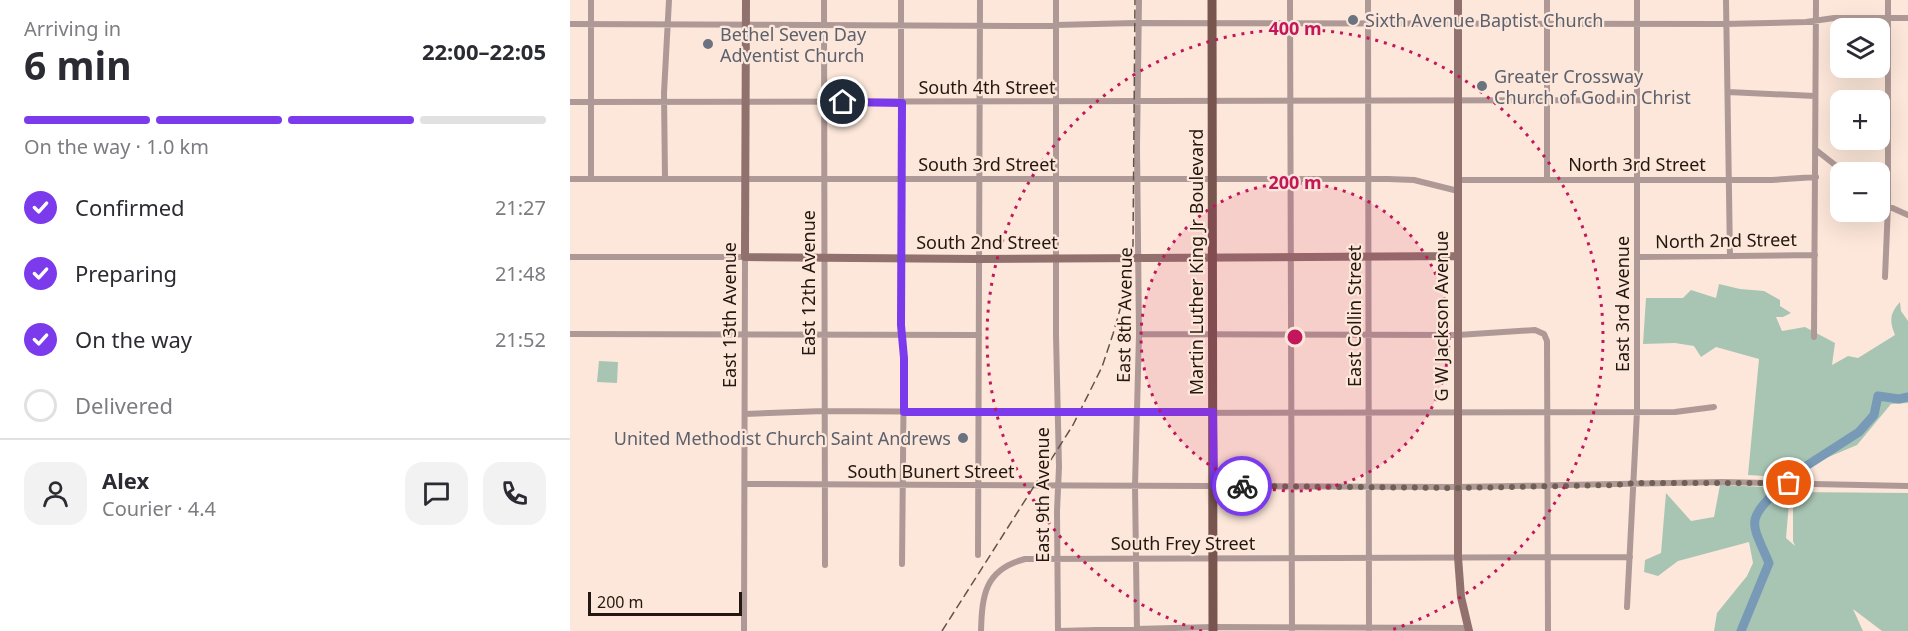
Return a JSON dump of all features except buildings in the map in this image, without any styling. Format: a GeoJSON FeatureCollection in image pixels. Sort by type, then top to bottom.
{"type":"FeatureCollection","features":[{"type":"Feature","properties":{"kind":"main road","name":"Martin Luther King Jr Boulevard"},"geometry":{"type":"LineString","coordinates":[[1212,0],[1214,629]]}},
{"type":"Feature","properties":{"kind":"street"},"geometry":{"type":"LineString","coordinates":[[591,0],[591,179]]}},
{"type":"Feature","properties":{"kind":"street"},"geometry":{"type":"LineString","coordinates":[[665,178],[664,102],[669,0]]}},
{"type":"Feature","properties":{"kind":"street","name":"East 13th Avenue"},"geometry":{"type":"LineString","coordinates":[[744,631],[746,0]]}},
{"type":"Feature","properties":{"kind":"street","name":"East 12th Avenue"},"geometry":{"type":"LineString","coordinates":[[824,0],[825,565]]}},
{"type":"Feature","properties":{"kind":"street"},"geometry":{"type":"LineString","coordinates":[[901,0],[901,259],[904,412],[902,564]]}},
{"type":"Feature","properties":{"kind":"street"},"geometry":{"type":"LineString","coordinates":[[978,555],[980,0]]}},
{"type":"Feature","properties":{"kind":"street","name":"East 9th Avenue"},"geometry":{"type":"LineString","coordinates":[[1056,0],[1058,631]]}},
{"type":"Feature","properties":{"kind":"street","name":"East 8th Avenue"},"geometry":{"type":"LineString","coordinates":[[1137,630],[1135,486],[1140,258],[1139,0]]}},
{"type":"Feature","properties":{"kind":"street"},"geometry":{"type":"LineString","coordinates":[[1290,0],[1292,629]]}},
{"type":"Feature","properties":{"kind":"street","name":"East Collin Street"},"geometry":{"type":"LineString","coordinates":[[1368,0],[1369,629]]}},
{"type":"Feature","properties":{"kind":"street","name":"G W Jackson Avenue"},"geometry":{"type":"LineString","coordinates":[[1458,0],[1458,557],[1461,597],[1469,630]]}},
{"type":"Feature","properties":{"kind":"street"},"geometry":{"type":"LineString","coordinates":[[1547,0],[1547,180]]}},
{"type":"Feature","properties":{"kind":"street","name":"East 3rd Avenue"},"geometry":{"type":"LineString","coordinates":[[1627,607],[1637,411],[1637,0]]}},
{"type":"Feature","properties":{"kind":"street"},"geometry":{"type":"LineString","coordinates":[[1726,0],[1730,256]]}},
{"type":"Feature","properties":{"kind":"street"},"geometry":{"type":"LineString","coordinates":[[1814,337],[1816,0]]}},
{"type":"Feature","properties":{"kind":"street"},"geometry":{"type":"LineString","coordinates":[[1888,0],[1888,18]]}},
{"type":"Feature","properties":{"kind":"street"},"geometry":{"type":"LineString","coordinates":[[1890,18],[1908,18]]}},
{"type":"Feature","properties":{"kind":"street"},"geometry":{"type":"LineString","coordinates":[[570,24],[980,26],[1725,24],[1830,19]]}},
{"type":"Feature","properties":{"kind":"street"},"geometry":{"type":"LineString","coordinates":[[1888,78],[1888,162]]}},
{"type":"Feature","properties":{"kind":"street"},"geometry":{"type":"LineString","coordinates":[[1728,92],[1815,96]]}},
{"type":"Feature","properties":{"kind":"street","name":"South 4th Street"},"geometry":{"type":"LineString","coordinates":[[570,102],[1636,100]]}},
{"type":"Feature","properties":{"kind":"street"},"geometry":{"type":"LineString","coordinates":[[1816,150],[1831,162]]}},
{"type":"Feature","properties":{"kind":"street","name":"North 3rd Street"},"geometry":{"type":"LineString","coordinates":[[1458,180],[1772,180],[1816,177]]}},
{"type":"Feature","properties":{"kind":"street","name":"South 3rd Street"},"geometry":{"type":"LineString","coordinates":[[570,179],[1368,179]]}},
{"type":"Feature","properties":{"kind":"street"},"geometry":{"type":"LineString","coordinates":[[1368,179],[1414,180],[1458,191]]}},
{"type":"Feature","properties":{"kind":"street"},"geometry":{"type":"LineString","coordinates":[[1890,207],[1908,215]]}},
{"type":"Feature","properties":{"kind":"street"},"geometry":{"type":"LineString","coordinates":[[1885,277],[1887,222]]}},
{"type":"Feature","properties":{"kind":"street","name":"North 2nd Street"},"geometry":{"type":"LineString","coordinates":[[1638,257],[1815,255]]}},
{"type":"Feature","properties":{"kind":"street"},"geometry":{"type":"LineString","coordinates":[[1369,256],[1458,256]]}},
{"type":"Feature","properties":{"kind":"street","name":"South 2nd Street"},"geometry":{"type":"LineString","coordinates":[[570,257],[979,259],[1369,256]]}},
{"type":"Feature","properties":{"kind":"street"},"geometry":{"type":"LineString","coordinates":[[1139,334],[1458,334],[1535,330],[1544,333],[1547,341],[1548,631]]}},
{"type":"Feature","properties":{"kind":"street"},"geometry":{"type":"LineString","coordinates":[[570,334],[979,335]]}},
{"type":"Feature","properties":{"kind":"street"},"geometry":{"type":"LineString","coordinates":[[745,414],[823,411],[979,413],[1675,412],[1714,407]]}},
{"type":"Feature","properties":{"kind":"street","name":"South Bunert Street"},"geometry":{"type":"LineString","coordinates":[[745,484],[1458,488],[1722,482],[1908,486]]}},
{"type":"Feature","properties":{"kind":"street","name":"South Frey Street"},"geometry":{"type":"LineString","coordinates":[[981,631],[981,612],[989,582],[999,570],[1025,559],[1630,557]]}},
{"type":"Feature","properties":{"kind":"street"},"geometry":{"type":"LineString","coordinates":[[1058,631],[1469,630]]}},
{"type":"Feature","properties":{"kind":"green space"},"geometry":{"type":"Polygon","coordinates":[[[1719,284],[1764,291],[1780,300],[1780,306],[1791,313],[1783,317],[1776,317],[1782,331],[1805,327],[1835,343],[1832,365],[1848,356],[1858,358],[1895,335],[1892,317],[1900,302],[1901,311],[1908,321],[1908,403],[1891,404],[1857,445],[1781,477],[1748,475],[1759,359],[1716,347],[1701,357],[1694,346],[1675,343],[1643,344],[1646,298],[1683,298],[1691,290],[1716,298],[1719,284]]]}},
{"type":"Feature","properties":{"kind":"green space"},"geometry":{"type":"Polygon","coordinates":[[[599,361],[618,362],[617,383],[597,382],[599,361]]]}},
{"type":"Feature","properties":{"kind":"green space"},"geometry":{"type":"Polygon","coordinates":[[[1720,485],[1767,487],[1789,503],[1786,538],[1795,546],[1793,541],[1793,492],[1908,493],[1908,631],[1882,631],[1853,609],[1863,631],[1714,631],[1717,613],[1747,576],[1753,563],[1749,542],[1678,561],[1658,576],[1644,572],[1645,560],[1661,553],[1666,493],[1691,521],[1714,517],[1720,485]]]}},
{"type":"Feature","properties":{"kind":"waterway"},"geometry":{"type":"LineString","coordinates":[[1789,477],[1859,432],[1874,415],[1878,396],[1899,399],[1908,397]]}},
{"type":"Feature","properties":{"kind":"waterway"},"geometry":{"type":"LineString","coordinates":[[1741,631],[1769,563],[1755,529],[1755,522],[1762,507],[1781,486]]}},
{"type":"Feature","properties":{"kind":"railway"},"geometry":{"type":"LineString","coordinates":[[942,631],[1073,425],[1102,367],[1113,334],[1125,292],[1133,245],[1135,0]]}},
{"type":"Feature","properties":{"kind":"way so far"},"geometry":{"type":"LineString","coordinates":[[1242,486],[1458,488],[1635,483],[1789,483]]}},
{"type":"Feature","properties":{"kind":"place","name":"Sixth Avenue Baptist Church"},"geometry":{"type":"Point","coordinates":[1353,20]}},
{"type":"Feature","properties":{"kind":"place","name":"Bethel Seven Day Adventist Church"},"geometry":{"type":"Point","coordinates":[708,44]}},
{"type":"Feature","properties":{"kind":"place","name":"Greater Crossway Church of God in Christ"},"geometry":{"type":"Point","coordinates":[1482,86]}},
{"type":"Feature","properties":{"kind":"place","name":"United Methodist Church Saint Andrews"},"geometry":{"type":"Point","coordinates":[963,438]}},
{"type":"Feature","properties":{"kind":"route"},"geometry":{"type":"LineString","coordinates":[[843,102],[902,103],[901,325],[904,358],[904,412],[1213,412],[1214,486],[1242,486]]}}]}
